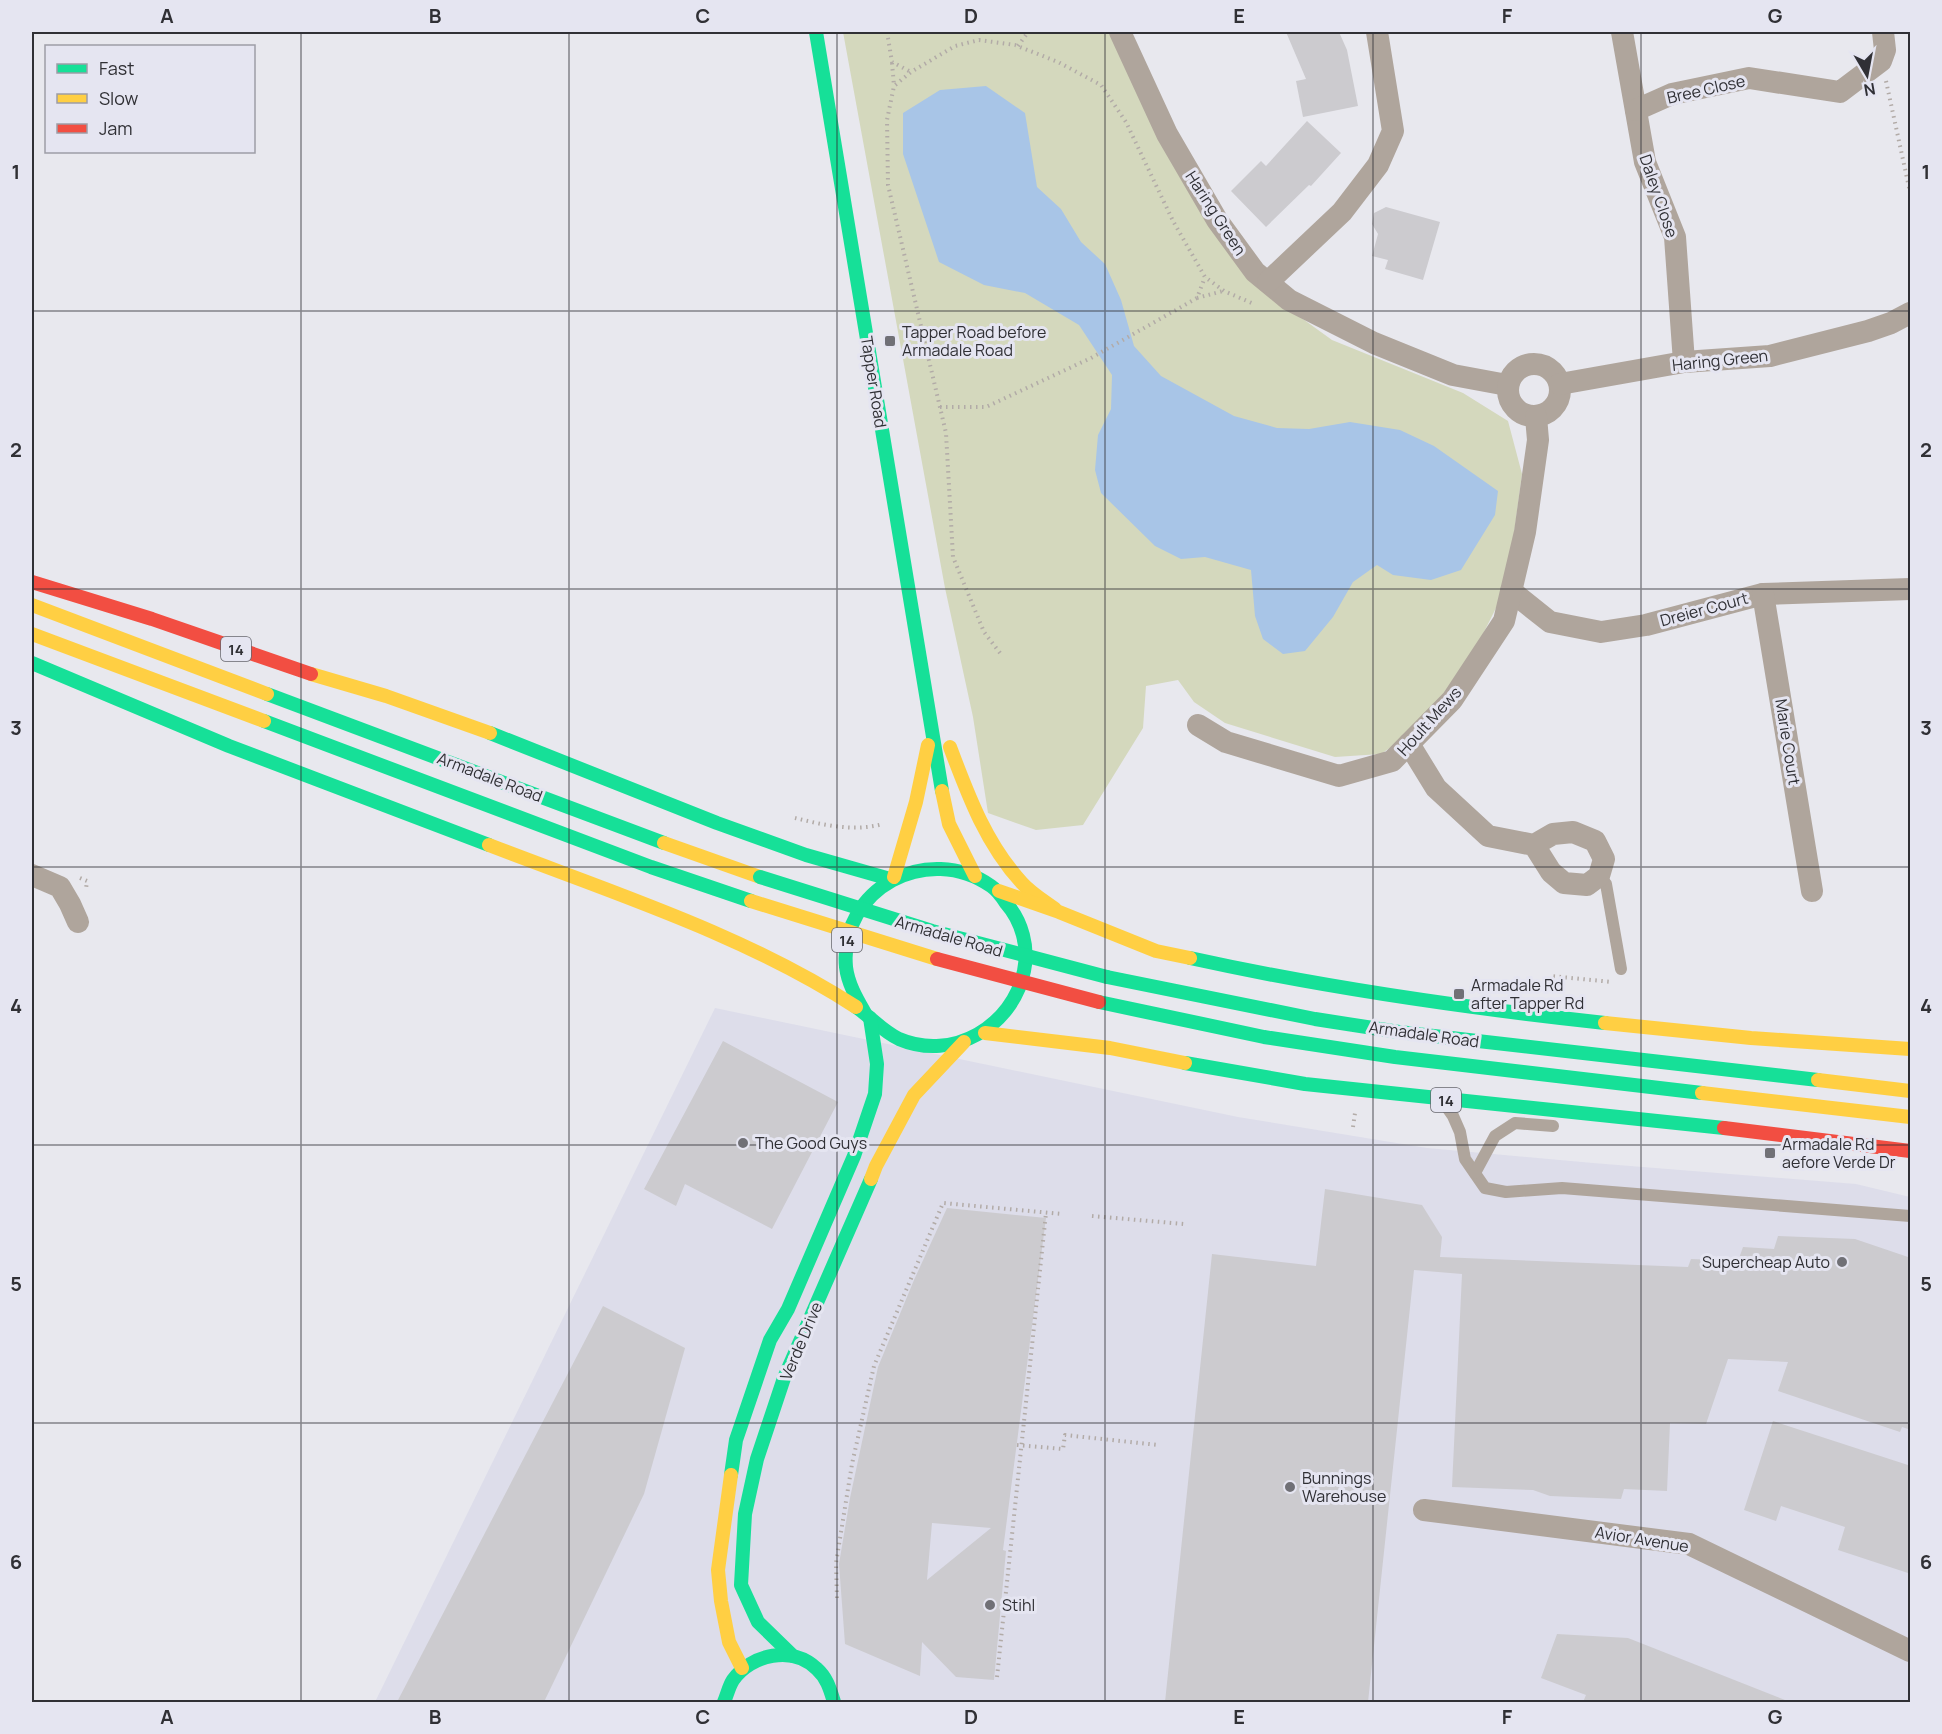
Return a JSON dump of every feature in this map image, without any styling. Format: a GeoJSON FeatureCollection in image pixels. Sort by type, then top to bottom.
{"type":"FeatureCollection","features":[{"type":"Feature","properties":{"kind":"main road","name":"Tapper Road"},"geometry":{"type":"LineString","coordinates":[[816,32],[931,732],[950,824],[975,876]]}},
{"type":"Feature","properties":{"kind":"main road","name":"14"},"geometry":{"type":"LineString","coordinates":[[32,582],[152,619],[279,664],[386,696],[512,741],[717,823],[806,855],[892,878]]}},
{"type":"Feature","properties":{"kind":"main road","name":"Armadale Road"},"geometry":{"type":"LineString","coordinates":[[32,605],[615,826],[760,877],[938,933],[1056,965],[1315,1019],[1399,1032],[1911,1091]]}},
{"type":"Feature","properties":{"kind":"main road","name":"Armadale Road"},"geometry":{"type":"LineString","coordinates":[[32,634],[651,867],[817,924],[1000,978],[1099,1002],[1264,1037],[1384,1056],[1911,1118]]}},
{"type":"Feature","properties":{"kind":"main road"},"geometry":{"type":"LineString","coordinates":[[32,663],[230,746],[723,936],[810,979],[868,1015]]}},
{"type":"Feature","properties":{"kind":"main road"},"geometry":{"type":"LineString","coordinates":[[926,696],[956,761],[973,808],[998,853],[1023,884],[1059,912]]}},
{"type":"Feature","properties":{"kind":"main road","name":"Tapper Road"},"geometry":{"type":"LineString","coordinates":[[892,878],[916,802],[931,732]]}},
{"type":"Feature","properties":{"kind":"main road","name":"14"},"geometry":{"type":"LineString","coordinates":[[999,891],[1015,913],[1025,939],[1026,966],[1019,992],[1005,1015],[985,1033],[964,1042],[943,1047],[921,1046],[900,1040],[880,1028],[868,1015],[852,990],[846,964],[848,938],[857,913],[873,893],[892,878],[921,868],[949,868],[975,876],[999,891],[1059,912]]}},
{"type":"Feature","properties":{"kind":"main road","name":"Armadale Road"},"geometry":{"type":"LineString","coordinates":[[1059,912],[1156,951],[1257,973],[1366,991],[1524,1014],[1751,1038],[1911,1049]]}},
{"type":"Feature","properties":{"kind":"main road","name":"Verde Drive"},"geometry":{"type":"LineString","coordinates":[[742,1668],[729,1642],[718,1570],[736,1440],[770,1340],[788,1309],[854,1156],[875,1094],[878,1064],[868,1015]]}},
{"type":"Feature","properties":{"kind":"main road","name":"14"},"geometry":{"type":"LineString","coordinates":[[985,1033],[1110,1048],[1218,1070],[1305,1083],[1758,1132],[1911,1151]]}},
{"type":"Feature","properties":{"kind":"main road","name":"Verde Drive"},"geometry":{"type":"LineString","coordinates":[[834,1702],[833,1694],[824,1677],[811,1664],[794,1656],[758,1622],[741,1585],[745,1514],[757,1459],[784,1378],[876,1166],[914,1095],[964,1042]]}},
{"type":"Feature","properties":{"kind":"main road"},"geometry":{"type":"LineString","coordinates":[[724,1702],[727,1689],[742,1668],[757,1659],[775,1654],[794,1656]]}},
{"type":"Feature","properties":{"kind":"street","name":"Haring Green"},"geometry":{"type":"LineString","coordinates":[[1120,32],[1167,134],[1216,220],[1255,272],[1289,300],[1374,343],[1453,375],[1507,385]]}},
{"type":"Feature","properties":{"kind":"street"},"geometry":{"type":"LineString","coordinates":[[1268,282],[1342,212],[1378,165],[1393,131],[1377,32]]}},
{"type":"Feature","properties":{"kind":"street","name":"Daley Close"},"geometry":{"type":"LineString","coordinates":[[1622,32],[1645,162],[1675,237],[1684,362]]}},
{"type":"Feature","properties":{"kind":"street"},"geometry":{"type":"LineString","coordinates":[[1881,61],[1885,50],[1883,32]]}},
{"type":"Feature","properties":{"kind":"street","name":"Bree Close"},"geometry":{"type":"LineString","coordinates":[[1636,110],[1672,94],[1749,78],[1840,92],[1881,61]]}},
{"type":"Feature","properties":{"kind":"street","name":"Haring Green"},"geometry":{"type":"LineString","coordinates":[[1560,384],[1684,362],[1770,356],[1868,331],[1911,313]]}},
{"type":"Feature","properties":{"kind":"street"},"geometry":{"type":"LineString","coordinates":[[1530,363],[1549,368],[1560,384],[1559,400],[1548,414],[1536,417],[1518,412],[1508,399],[1507,385],[1518,368],[1530,363]]}},
{"type":"Feature","properties":{"kind":"street","name":"Hoult Mews"},"geometry":{"type":"LineString","coordinates":[[1198,725],[1226,742],[1339,776],[1392,761],[1452,700],[1504,621],[1525,532],[1538,440],[1536,417]]}},
{"type":"Feature","properties":{"kind":"street","name":"Dreier Court"},"geometry":{"type":"LineString","coordinates":[[1511,591],[1550,622],[1601,633],[1646,625],[1763,594],[1911,589]]}},
{"type":"Feature","properties":{"kind":"street","name":"Marie Court"},"geometry":{"type":"LineString","coordinates":[[1763,594],[1812,891]]}},
{"type":"Feature","properties":{"kind":"street"},"geometry":{"type":"LineString","coordinates":[[1409,744],[1436,788],[1488,836],[1534,845],[1553,834],[1573,832],[1595,841],[1604,859],[1599,876],[1587,885],[1564,883],[1551,872],[1534,845]]}},
{"type":"Feature","properties":{"kind":"street"},"geometry":{"type":"LineString","coordinates":[[32,875],[60,887],[78,922]]}},
{"type":"Feature","properties":{"kind":"street","name":"Avior Avenue"},"geometry":{"type":"LineString","coordinates":[[1424,1510],[1689,1544],[1911,1651]]}},
{"type":"Feature","properties":{"kind":"lane"},"geometry":{"type":"LineString","coordinates":[[1599,876],[1606,884],[1621,969]]}},
{"type":"Feature","properties":{"kind":"lane"},"geometry":{"type":"LineString","coordinates":[[1442,1099],[1460,1132],[1465,1159],[1485,1188],[1506,1192],[1562,1188],[1911,1216]]}},
{"type":"Feature","properties":{"kind":"lane"},"geometry":{"type":"LineString","coordinates":[[1475,1173],[1495,1136],[1515,1124],[1559,1127],[1605,1116]]}},
{"type":"Feature","properties":{"kind":"path"},"geometry":{"type":"LineString","coordinates":[[887,32],[894,86],[887,120],[888,184],[946,434],[953,557],[984,632],[1000,653]]}},
{"type":"Feature","properties":{"kind":"path"},"geometry":{"type":"LineString","coordinates":[[1018,46],[1028,32]]}},
{"type":"Feature","properties":{"kind":"path"},"geometry":{"type":"LineString","coordinates":[[894,86],[912,72],[955,46],[979,40],[1018,46],[1058,62],[1101,85],[1126,122],[1173,221],[1205,277],[1224,291],[1254,304]]}},
{"type":"Feature","properties":{"kind":"path"},"geometry":{"type":"LineString","coordinates":[[1881,61],[1911,192]]}},
{"type":"Feature","properties":{"kind":"path"},"geometry":{"type":"LineString","coordinates":[[892,62],[912,72]]}},
{"type":"Feature","properties":{"kind":"path"},"geometry":{"type":"LineString","coordinates":[[1197,298],[1205,277]]}},
{"type":"Feature","properties":{"kind":"path"},"geometry":{"type":"LineString","coordinates":[[940,407],[986,407],[1091,358],[1197,298],[1224,291]]}},
{"type":"Feature","properties":{"kind":"path"},"geometry":{"type":"LineString","coordinates":[[1545,1000],[1551,976],[1619,982],[1621,969]]}},
{"type":"Feature","properties":{"kind":"path"},"geometry":{"type":"LineString","coordinates":[[837,1598],[836,1563],[852,1464],[874,1366],[943,1203],[1062,1214]]}},
{"type":"Feature","properties":{"kind":"path"},"geometry":{"type":"LineString","coordinates":[[997,1677],[1019,1445],[1046,1213]]}},
{"type":"Feature","properties":{"kind":"path"},"geometry":{"type":"LineString","coordinates":[[1092,1216],[1184,1224]]}},
{"type":"Feature","properties":{"kind":"path"},"geometry":{"type":"LineString","coordinates":[[1019,1445],[1063,1449],[1065,1435],[1158,1445]]}},
{"type":"Feature","properties":{"kind":"shaded area"},"geometry":{"type":"Polygon","coordinates":[[[715,1008],[1238,1117],[1427,1148],[1856,1184],[1910,1197],[1910,1702],[375,1702],[715,1008]]]}},
{"type":"Feature","properties":{"kind":"green space"},"geometry":{"type":"Polygon","coordinates":[[[843,32],[1111,32],[1249,280],[1332,340],[1463,393],[1508,421],[1522,474],[1507,586],[1471,658],[1418,728],[1381,754],[1335,757],[1225,723],[1194,702],[1178,680],[1146,686],[1143,728],[1083,825],[1036,830],[988,813],[973,717],[945,588],[843,32]]]}},
{"type":"Feature","properties":{"kind":"water"},"geometry":{"type":"Polygon","coordinates":[[[986,86],[1025,113],[1037,187],[1061,209],[1081,242],[1105,264],[1121,300],[1134,346],[1161,376],[1234,416],[1277,428],[1309,429],[1350,422],[1400,430],[1434,446],[1498,491],[1495,515],[1461,570],[1431,580],[1393,575],[1377,565],[1353,582],[1333,617],[1305,651],[1283,654],[1263,639],[1255,616],[1251,570],[1205,557],[1181,559],[1155,546],[1101,493],[1095,470],[1098,435],[1111,409],[1112,375],[1079,325],[1025,293],[984,285],[939,262],[903,154],[903,113],[940,90],[986,86]]]}},
{"type":"Feature","properties":{"kind":"building"},"geometry":{"type":"Polygon","coordinates":[[[1286,32],[1339,32],[1347,50],[1358,106],[1303,117],[1296,81],[1306,79],[1286,32]]]}},
{"type":"Feature","properties":{"kind":"building"},"geometry":{"type":"Polygon","coordinates":[[[1307,121],[1341,153],[1311,186],[1309,185],[1266,227],[1231,191],[1261,161],[1266,166],[1307,121]]]}},
{"type":"Feature","properties":{"kind":"building"},"geometry":{"type":"Polygon","coordinates":[[[1386,207],[1440,222],[1423,280],[1385,269],[1388,260],[1372,256],[1378,234],[1372,224],[1374,213],[1386,207]]]}},
{"type":"Feature","properties":{"kind":"building","name":"The Good Guys"},"geometry":{"type":"Polygon","coordinates":[[[723,1041],[838,1102],[772,1229],[685,1184],[676,1206],[644,1189],[723,1041]]]}},
{"type":"Feature","properties":{"kind":"building"},"geometry":{"type":"Polygon","coordinates":[[[1325,1189],[1422,1205],[1442,1237],[1440,1257],[1688,1267],[1691,1259],[1738,1261],[1743,1247],[1774,1249],[1778,1236],[1855,1239],[1911,1258],[1911,1430],[1902,1427],[1900,1432],[1778,1391],[1788,1362],[1728,1359],[1706,1424],[1670,1423],[1667,1491],[1624,1489],[1621,1499],[1550,1496],[1533,1490],[1452,1487],[1462,1274],[1414,1270],[1368,1702],[1165,1702],[1212,1254],[1316,1266],[1325,1189]]]}},
{"type":"Feature","properties":{"kind":"building"},"geometry":{"type":"Polygon","coordinates":[[[947,1208],[1046,1218],[1003,1550],[1006,1551],[994,1680],[956,1677],[922,1642],[920,1676],[845,1644],[839,1564],[850,1498],[878,1367],[947,1208]],[[932,1523],[927,1580],[991,1528],[932,1523]]]}},
{"type":"Feature","properties":{"kind":"building"},"geometry":{"type":"Polygon","coordinates":[[[603,1306],[685,1348],[644,1494],[544,1702],[397,1702],[603,1306]]]}},
{"type":"Feature","properties":{"kind":"building"},"geometry":{"type":"Polygon","coordinates":[[[1773,1421],[1911,1466],[1911,1574],[1838,1550],[1845,1527],[1781,1506],[1776,1521],[1744,1510],[1773,1421]]]}},
{"type":"Feature","properties":{"kind":"building"},"geometry":{"type":"Polygon","coordinates":[[[1557,1634],[1628,1638],[1790,1702],[1583,1702],[1586,1695],[1541,1678],[1557,1634]]]}},
{"type":"Feature","properties":{"kind":"traffic: fast"},"geometry":{"type":"LineString","coordinates":[[816,32],[942,791]]}},
{"type":"Feature","properties":{"kind":"traffic: fast"},"geometry":{"type":"LineString","coordinates":[[32,663],[229,746],[489,845]]}},
{"type":"Feature","properties":{"kind":"traffic: fast"},"geometry":{"type":"LineString","coordinates":[[267,694],[664,843]]}},
{"type":"Feature","properties":{"kind":"traffic: fast"},"geometry":{"type":"LineString","coordinates":[[264,721],[651,867],[751,901]]}},
{"type":"Feature","properties":{"kind":"traffic: fast"},"geometry":{"type":"LineString","coordinates":[[490,733],[717,823],[806,855],[890,879]]}},
{"type":"Feature","properties":{"kind":"traffic: fast"},"geometry":{"type":"LineString","coordinates":[[856,1007],[893,1036],[919,1045],[940,1046],[959,1042],[978,1034],[994,1023],[1007,1008],[1018,991],[1024,971],[1025,944],[1012,910],[991,886],[966,874],[941,869],[916,871],[892,880],[872,895],[857,915],[848,939],[847,973],[853,991],[865,1013]]}},
{"type":"Feature","properties":{"kind":"traffic: fast"},"geometry":{"type":"LineString","coordinates":[[760,877],[932,931],[1107,977]]}},
{"type":"Feature","properties":{"kind":"traffic: fast"},"geometry":{"type":"LineString","coordinates":[[1190,958],[1293,979],[1396,996],[1605,1023]]}},
{"type":"Feature","properties":{"kind":"traffic: fast"},"geometry":{"type":"LineString","coordinates":[[1107,977],[1315,1019],[1399,1032],[1818,1080]]}},
{"type":"Feature","properties":{"kind":"traffic: fast"},"geometry":{"type":"LineString","coordinates":[[1099,1002],[1264,1037],[1395,1057],[1702,1093]]}},
{"type":"Feature","properties":{"kind":"traffic: fast"},"geometry":{"type":"LineString","coordinates":[[731,1475],[736,1440],[770,1340],[788,1309],[854,1156],[875,1094],[877,1064],[870,1018]]}},
{"type":"Feature","properties":{"kind":"traffic: fast"},"geometry":{"type":"LineString","coordinates":[[1185,1063],[1305,1084],[1724,1128]]}},
{"type":"Feature","properties":{"kind":"traffic: fast"},"geometry":{"type":"LineString","coordinates":[[793,1656],[758,1622],[741,1585],[745,1514],[757,1459],[784,1378],[871,1179]]}},
{"type":"Feature","properties":{"kind":"traffic: fast"},"geometry":{"type":"LineString","coordinates":[[724,1702],[732,1682],[750,1664],[761,1659],[785,1655],[796,1657],[817,1669],[826,1680],[834,1702]]}},
{"type":"Feature","properties":{"kind":"traffic: slow"},"geometry":{"type":"LineString","coordinates":[[32,605],[267,694]]}},
{"type":"Feature","properties":{"kind":"traffic: slow"},"geometry":{"type":"LineString","coordinates":[[32,634],[264,721]]}},
{"type":"Feature","properties":{"kind":"traffic: slow"},"geometry":{"type":"LineString","coordinates":[[311,674],[386,696],[490,733]]}},
{"type":"Feature","properties":{"kind":"traffic: slow"},"geometry":{"type":"LineString","coordinates":[[894,877],[916,802],[928,745]]}},
{"type":"Feature","properties":{"kind":"traffic: slow"},"geometry":{"type":"LineString","coordinates":[[950,747],[971,801],[998,852],[1026,887],[1055,909]]}},
{"type":"Feature","properties":{"kind":"traffic: slow"},"geometry":{"type":"LineString","coordinates":[[942,791],[949,824],[975,876]]}},
{"type":"Feature","properties":{"kind":"traffic: slow"},"geometry":{"type":"LineString","coordinates":[[664,843],[760,877]]}},
{"type":"Feature","properties":{"kind":"traffic: slow"},"geometry":{"type":"LineString","coordinates":[[489,845],[723,936],[813,981],[856,1007]]}},
{"type":"Feature","properties":{"kind":"traffic: slow"},"geometry":{"type":"LineString","coordinates":[[999,891],[1059,912],[1156,951],[1190,958]]}},
{"type":"Feature","properties":{"kind":"traffic: slow"},"geometry":{"type":"LineString","coordinates":[[751,901],[937,959]]}},
{"type":"Feature","properties":{"kind":"traffic: slow"},"geometry":{"type":"LineString","coordinates":[[1605,1023],[1751,1038],[1910,1049]]}},
{"type":"Feature","properties":{"kind":"traffic: slow"},"geometry":{"type":"LineString","coordinates":[[985,1033],[1110,1048],[1185,1063]]}},
{"type":"Feature","properties":{"kind":"traffic: slow"},"geometry":{"type":"LineString","coordinates":[[871,1179],[914,1095],[964,1042]]}},
{"type":"Feature","properties":{"kind":"traffic: slow"},"geometry":{"type":"LineString","coordinates":[[1818,1080],[1910,1091]]}},
{"type":"Feature","properties":{"kind":"traffic: slow"},"geometry":{"type":"LineString","coordinates":[[1702,1093],[1910,1117]]}},
{"type":"Feature","properties":{"kind":"traffic: slow"},"geometry":{"type":"LineString","coordinates":[[731,1475],[718,1570],[729,1642],[742,1668]]}},
{"type":"Feature","properties":{"kind":"traffic: jam"},"geometry":{"type":"LineString","coordinates":[[32,582],[152,619],[311,674]]}},
{"type":"Feature","properties":{"kind":"traffic: jam"},"geometry":{"type":"LineString","coordinates":[[937,959],[1099,1002]]}},
{"type":"Feature","properties":{"kind":"traffic: jam"},"geometry":{"type":"LineString","coordinates":[[1724,1128],[1910,1151]]}},
{"type":"Feature","properties":{"kind":"place","name":"Tapper Road before Armadale Road"},"geometry":{"type":"Point","coordinates":[890,341]}},
{"type":"Feature","properties":{"kind":"place","name":"Armadale Rd after Tapper Rd"},"geometry":{"type":"Point","coordinates":[1459,994]}},
{"type":"Feature","properties":{"kind":"place","name":"The Good Guys"},"geometry":{"type":"Point","coordinates":[743,1143]}},
{"type":"Feature","properties":{"kind":"place","name":"Armadale Rd aefore Verde Dr"},"geometry":{"type":"Point","coordinates":[1770,1153]}},
{"type":"Feature","properties":{"kind":"place","name":"Supercheap Auto"},"geometry":{"type":"Point","coordinates":[1842,1262]}},
{"type":"Feature","properties":{"kind":"place","name":"Bunnings Warehouse"},"geometry":{"type":"Point","coordinates":[1290,1487]}},
{"type":"Feature","properties":{"kind":"place","name":"Stihl"},"geometry":{"type":"Point","coordinates":[990,1605]}}]}
